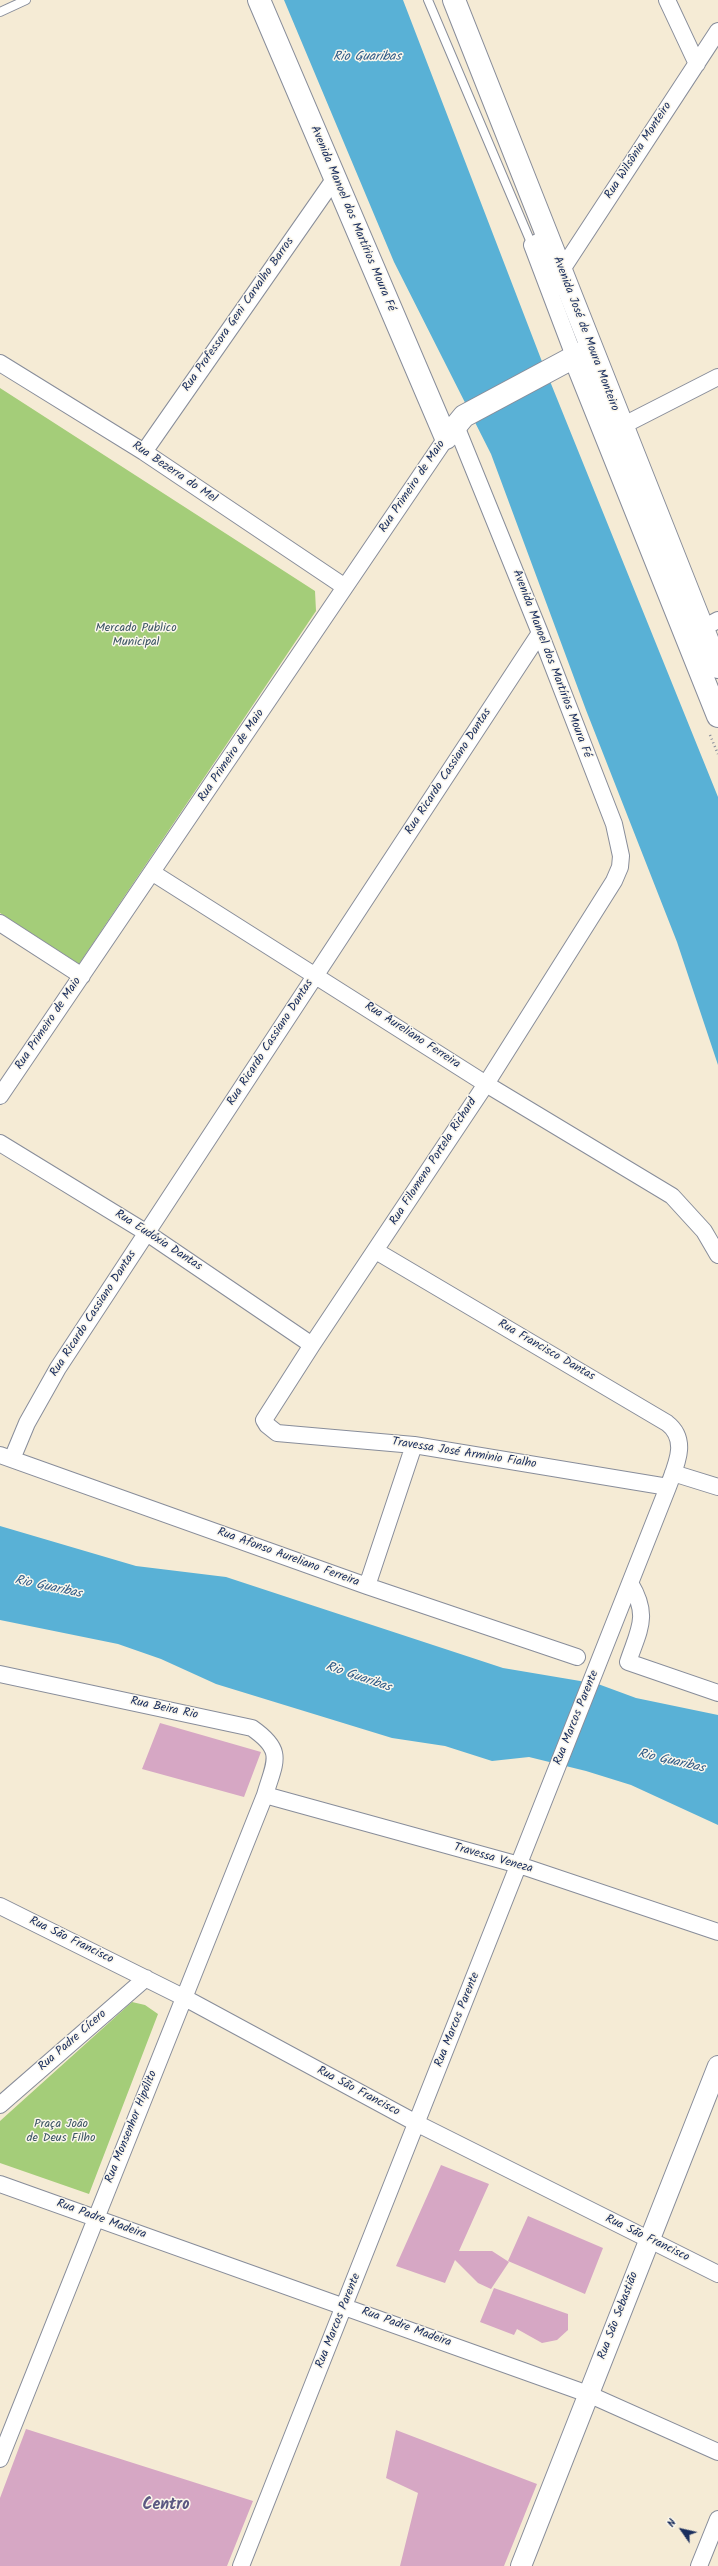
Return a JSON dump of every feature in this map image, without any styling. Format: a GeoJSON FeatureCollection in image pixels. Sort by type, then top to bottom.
{"type":"FeatureCollection","features":[{"type":"Feature","properties":{"kind":"main road","name":"Avenida Manoel dos Martírios Moura Fé"},"geometry":{"type":"LineString","coordinates":[[258,0],[335,178],[455,427]]}},
{"type":"Feature","properties":{"kind":"main road","name":"Avenida José de Moura Monteiro"},"geometry":{"type":"LineString","coordinates":[[454,0],[540,241],[561,271],[582,352],[718,716]]}},
{"type":"Feature","properties":{"kind":"main road","name":"Avenida José de Moura Monteiro"},"geometry":{"type":"LineString","coordinates":[[582,352],[622,426],[710,624],[718,667]]}},
{"type":"Feature","properties":{"kind":"main road"},"geometry":{"type":"LineString","coordinates":[[455,427],[551,367],[582,352]]}},
{"type":"Feature","properties":{"kind":"street"},"geometry":{"type":"LineString","coordinates":[[667,0],[697,64]]}},
{"type":"Feature","properties":{"kind":"street","name":"Rua Wilsônia Monteiro"},"geometry":{"type":"LineString","coordinates":[[551,294],[561,271],[718,31]]}},
{"type":"Feature","properties":{"kind":"street","name":"Rua Professora Geni Carvalho Barros"},"geometry":{"type":"LineString","coordinates":[[144,452],[335,178]]}},
{"type":"Feature","properties":{"kind":"street"},"geometry":{"type":"LineString","coordinates":[[540,241],[551,294],[582,352]]}},
{"type":"Feature","properties":{"kind":"street","name":"Rua Bezerra do Mel"},"geometry":{"type":"LineString","coordinates":[[0,363],[144,452],[345,587]]}},
{"type":"Feature","properties":{"kind":"street"},"geometry":{"type":"LineString","coordinates":[[622,426],[718,377]]}},
{"type":"Feature","properties":{"kind":"street","name":"Rua Primeiro de Maio"},"geometry":{"type":"LineString","coordinates":[[0,1096],[455,427]]}},
{"type":"Feature","properties":{"kind":"street","name":"Avenida Manoel dos Martírios Moura Fé"},"geometry":{"type":"LineString","coordinates":[[455,427],[540,633],[620,845],[620,867],[602,902]]}},
{"type":"Feature","properties":{"kind":"street","name":"Rua Ricardo Cassiano Dantas"},"geometry":{"type":"LineString","coordinates":[[6,1457],[41,1396],[315,974],[540,633]]}},
{"type":"Feature","properties":{"kind":"street","name":"Rua Aureliano Ferreira"},"geometry":{"type":"LineString","coordinates":[[153,873],[315,974],[486,1084],[672,1196],[704,1232],[718,1255]]}},
{"type":"Feature","properties":{"kind":"street","name":"Rua Filomeno Portela Richard"},"geometry":{"type":"LineString","coordinates":[[264,1420],[312,1345],[486,1084],[602,902]]}},
{"type":"Feature","properties":{"kind":"street"},"geometry":{"type":"LineString","coordinates":[[0,923],[82,976]]}},
{"type":"Feature","properties":{"kind":"street","name":"Rua Eudóxia Dantas"},"geometry":{"type":"LineString","coordinates":[[0,1143],[147,1233],[312,1345]]}},
{"type":"Feature","properties":{"kind":"street","name":"Rua Francisco Dantas"},"geometry":{"type":"LineString","coordinates":[[376,1251],[674,1428],[680,1439],[671,1480]]}},
{"type":"Feature","properties":{"kind":"street","name":"Travessa José Arminio Fialho"},"geometry":{"type":"LineString","coordinates":[[264,1420],[267,1425],[277,1433],[414,1445],[718,1487]]}},
{"type":"Feature","properties":{"kind":"street"},"geometry":{"type":"LineString","coordinates":[[367,1586],[414,1445]]}},
{"type":"Feature","properties":{"kind":"street","name":"Rua Afonso Aureliano Ferreira"},"geometry":{"type":"LineString","coordinates":[[6,1457],[367,1586],[577,1657]]}},
{"type":"Feature","properties":{"kind":"street","name":"Rua Marcos Parente"},"geometry":{"type":"LineString","coordinates":[[241,2566],[418,2124],[671,1480]]}},
{"type":"Feature","properties":{"kind":"street"},"geometry":{"type":"LineString","coordinates":[[630,1583],[639,1599],[642,1619],[628,1662],[718,1693]]}},
{"type":"Feature","properties":{"kind":"street","name":"Rua Beira Rio"},"geometry":{"type":"LineString","coordinates":[[0,1674],[252,1728],[268,1740],[275,1752],[273,1766],[265,1795]]}},
{"type":"Feature","properties":{"kind":"street","name":"Travessa Veneza"},"geometry":{"type":"LineString","coordinates":[[265,1795],[519,1865],[718,1932]]}},
{"type":"Feature","properties":{"kind":"street","name":"Rua Monsenhor Hipólito"},"geometry":{"type":"LineString","coordinates":[[0,2459],[94,2219],[185,1998],[265,1795]]}},
{"type":"Feature","properties":{"kind":"street","name":"Rua São Francisco"},"geometry":{"type":"LineString","coordinates":[[0,1906],[185,1998],[418,2124],[718,2274]]}},
{"type":"Feature","properties":{"kind":"street","name":"Rua Padre Cícero"},"geometry":{"type":"LineString","coordinates":[[0,2105],[146,1978]]}},
{"type":"Feature","properties":{"kind":"street","name":"Rua São Sebastião"},"geometry":{"type":"LineString","coordinates":[[521,2566],[648,2240],[718,2066]]}},
{"type":"Feature","properties":{"kind":"street","name":"Rua Padre Madeira"},"geometry":{"type":"LineString","coordinates":[[0,2184],[94,2219],[344,2306],[588,2394],[718,2452]]}},
{"type":"Feature","properties":{"kind":"street"},"geometry":{"type":"LineString","coordinates":[[699,2566],[718,2519]]}},
{"type":"Feature","properties":{"kind":"lane"},"geometry":{"type":"LineString","coordinates":[[0,12],[26,0]]}},
{"type":"Feature","properties":{"kind":"lane"},"geometry":{"type":"LineString","coordinates":[[428,0],[540,241]]}},
{"type":"Feature","properties":{"kind":"green space","name":"Mercado Publico Municipal"},"geometry":{"type":"Polygon","coordinates":[[[0,388],[315,591],[316,611],[79,964],[0,913],[0,388]]]}},
{"type":"Feature","properties":{"kind":"green space","name":"Praça João de Deus Filho"},"geometry":{"type":"Polygon","coordinates":[[[132,2002],[145,2005],[158,2014],[89,2194],[0,2163],[0,2121],[132,2002]]]}},
{"type":"Feature","properties":{"kind":"water","name":"Rio Guaribas"},"geometry":{"type":"Polygon","coordinates":[[[284,0],[403,0],[541,359],[718,797],[718,1065],[677,942],[586,710],[491,454],[394,262],[284,0]]]}},
{"type":"Feature","properties":{"kind":"water","name":"Rio Guaribas"},"geometry":{"type":"Polygon","coordinates":[[[0,1526],[136,1566],[226,1577],[503,1668],[598,1684],[636,1698],[718,1715],[718,1825],[631,1785],[586,1771],[529,1757],[492,1761],[445,1746],[392,1738],[216,1684],[161,1659],[118,1644],[0,1620],[0,1526]]]}},
{"type":"Feature","properties":{"kind":"building"},"geometry":{"type":"Polygon","coordinates":[[[160,1723],[261,1752],[244,1797],[142,1769],[160,1723]]]}},
{"type":"Feature","properties":{"kind":"building"},"geometry":{"type":"Polygon","coordinates":[[[441,2165],[489,2184],[459,2251],[492,2251],[509,2262],[491,2289],[478,2283],[455,2260],[445,2283],[396,2266],[441,2165]]]}},
{"type":"Feature","properties":{"kind":"building"},"geometry":{"type":"Polygon","coordinates":[[[528,2216],[603,2248],[585,2294],[508,2261],[528,2216]]]}},
{"type":"Feature","properties":{"kind":"building"},"geometry":{"type":"Polygon","coordinates":[[[494,2288],[568,2314],[568,2330],[557,2340],[542,2343],[517,2329],[514,2335],[480,2322],[494,2288]]]}},
{"type":"Feature","properties":{"kind":"building"},"geometry":{"type":"Polygon","coordinates":[[[26,2429],[253,2501],[227,2566],[0,2566],[0,2498],[26,2429]]]}},
{"type":"Feature","properties":{"kind":"building"},"geometry":{"type":"Polygon","coordinates":[[[396,2430],[537,2484],[504,2566],[400,2566],[418,2493],[386,2478],[396,2430]]]}},
{"type":"Feature","properties":{"kind":"district","name":"Centro"},"geometry":{"type":"Point","coordinates":[166,2506]}}]}
